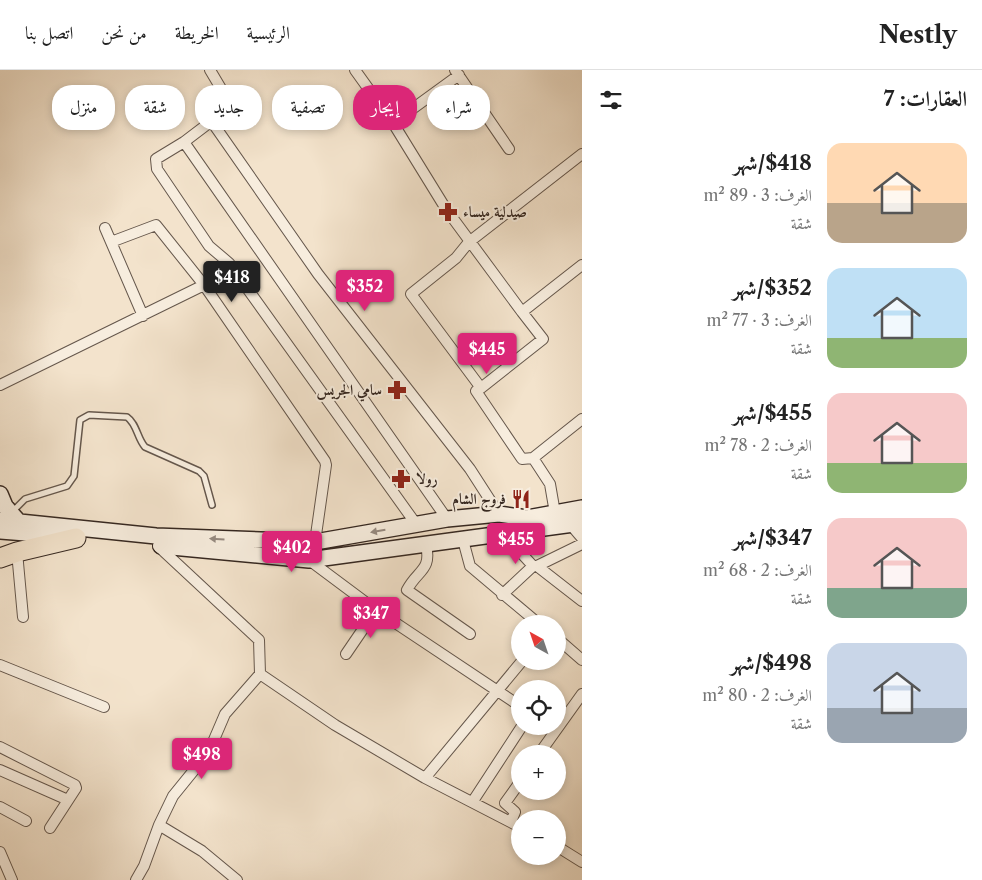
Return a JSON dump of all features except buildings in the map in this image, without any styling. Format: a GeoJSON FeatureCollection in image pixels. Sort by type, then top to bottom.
{"type":"FeatureCollection","features":[{"type":"Feature","properties":{"kind":"highway"},"geometry":{"type":"LineString","coordinates":[[8,555],[76,538]]}},
{"type":"Feature","properties":{"kind":"main road"},"geometry":{"type":"LineString","coordinates":[[0,494],[9,518],[156,536],[315,542],[448,519],[499,514],[527,518],[582,508]]}},
{"type":"Feature","properties":{"kind":"main road"},"geometry":{"type":"LineString","coordinates":[[0,531],[310,560],[576,524]]}},
{"type":"Feature","properties":{"kind":"main road"},"geometry":{"type":"LineString","coordinates":[[347,537],[347,555]]}},
{"type":"Feature","properties":{"kind":"street"},"geometry":{"type":"LineString","coordinates":[[210,70],[219,85]]}},
{"type":"Feature","properties":{"kind":"street"},"geometry":{"type":"LineString","coordinates":[[356,70],[366,85]]}},
{"type":"Feature","properties":{"kind":"street"},"geometry":{"type":"LineString","coordinates":[[417,104],[457,72],[509,149]]}},
{"type":"Feature","properties":{"kind":"street"},"geometry":{"type":"LineString","coordinates":[[201,130],[156,159],[157,169],[208,246],[228,262],[416,524]]}},
{"type":"Feature","properties":{"kind":"street"},"geometry":{"type":"LineString","coordinates":[[218,130],[318,274],[470,469],[499,514]]}},
{"type":"Feature","properties":{"kind":"street"},"geometry":{"type":"LineString","coordinates":[[397,130],[446,209],[543,340],[476,391],[522,459],[533,458],[582,419]]}},
{"type":"Feature","properties":{"kind":"street"},"geometry":{"type":"LineString","coordinates":[[184,142],[448,519]]}},
{"type":"Feature","properties":{"kind":"street"},"geometry":{"type":"LineString","coordinates":[[481,388],[411,294],[456,258],[469,242],[582,154]]}},
{"type":"Feature","properties":{"kind":"street"},"geometry":{"type":"LineString","coordinates":[[111,242],[156,225],[204,285],[325,461],[326,469],[315,542]]}},
{"type":"Feature","properties":{"kind":"street"},"geometry":{"type":"LineString","coordinates":[[104,228],[143,316]]}},
{"type":"Feature","properties":{"kind":"street"},"geometry":{"type":"LineString","coordinates":[[522,312],[582,265]]}},
{"type":"Feature","properties":{"kind":"street"},"geometry":{"type":"LineString","coordinates":[[0,385],[204,285]]}},
{"type":"Feature","properties":{"kind":"street"},"geometry":{"type":"LineString","coordinates":[[533,458],[550,484],[555,513]]}},
{"type":"Feature","properties":{"kind":"street"},"geometry":{"type":"LineString","coordinates":[[576,524],[582,538]]}},
{"type":"Feature","properties":{"kind":"street"},"geometry":{"type":"LineString","coordinates":[[503,533],[535,566],[582,601]]}},
{"type":"Feature","properties":{"kind":"street"},"geometry":{"type":"LineString","coordinates":[[463,540],[470,566],[528,615]]}},
{"type":"Feature","properties":{"kind":"street"},"geometry":{"type":"LineString","coordinates":[[502,595],[535,566],[582,544]]}},
{"type":"Feature","properties":{"kind":"street"},"geometry":{"type":"LineString","coordinates":[[136,880],[144,866],[159,825],[173,796],[203,759],[213,742],[225,714],[260,674],[259,640],[158,545]]}},
{"type":"Feature","properties":{"kind":"street"},"geometry":{"type":"LineString","coordinates":[[426,545],[428,556],[426,566],[407,590],[470,634]]}},
{"type":"Feature","properties":{"kind":"street"},"geometry":{"type":"LineString","coordinates":[[8,555],[23,617]]}},
{"type":"Feature","properties":{"kind":"street"},"geometry":{"type":"LineString","coordinates":[[310,560],[376,610],[511,700]]}},
{"type":"Feature","properties":{"kind":"street"},"geometry":{"type":"LineString","coordinates":[[346,654],[376,610]]}},
{"type":"Feature","properties":{"kind":"street"},"geometry":{"type":"LineString","coordinates":[[566,646],[582,660]]}},
{"type":"Feature","properties":{"kind":"street"},"geometry":{"type":"LineString","coordinates":[[0,664],[104,707]]}},
{"type":"Feature","properties":{"kind":"street"},"geometry":{"type":"LineString","coordinates":[[425,778],[515,670]]}},
{"type":"Feature","properties":{"kind":"street"},"geometry":{"type":"LineString","coordinates":[[260,674],[335,725],[425,778],[511,822]]}},
{"type":"Feature","properties":{"kind":"street"},"geometry":{"type":"LineString","coordinates":[[566,713],[582,694]]}},
{"type":"Feature","properties":{"kind":"street"},"geometry":{"type":"LineString","coordinates":[[473,801],[516,735]]}},
{"type":"Feature","properties":{"kind":"street"},"geometry":{"type":"LineString","coordinates":[[0,747],[74,783],[76,788],[50,828]]}},
{"type":"Feature","properties":{"kind":"street"},"geometry":{"type":"LineString","coordinates":[[0,770],[68,800]]}},
{"type":"Feature","properties":{"kind":"street"},"geometry":{"type":"LineString","coordinates":[[511,795],[505,803],[513,810]]}},
{"type":"Feature","properties":{"kind":"street"},"geometry":{"type":"LineString","coordinates":[[0,807],[26,821]]}},
{"type":"Feature","properties":{"kind":"street"},"geometry":{"type":"LineString","coordinates":[[159,825],[202,851],[238,880]]}},
{"type":"Feature","properties":{"kind":"street"},"geometry":{"type":"LineString","coordinates":[[0,852],[12,880]]}},
{"type":"Feature","properties":{"kind":"street"},"geometry":{"type":"LineString","coordinates":[[566,852],[582,862]]}},
{"type":"Feature","properties":{"kind":"lane"},"geometry":{"type":"LineString","coordinates":[[9,518],[25,499],[67,486],[72,481],[80,420],[89,414],[127,417],[133,423],[140,442],[145,447],[199,471],[204,476],[212,505]]}},
{"type":"Feature","properties":{"kind":"place","name":"صيدلية ميساء"},"geometry":{"type":"Point","coordinates":[448,212]}},
{"type":"Feature","properties":{"kind":"place","name":"سامي الجريس"},"geometry":{"type":"Point","coordinates":[397,390]}},
{"type":"Feature","properties":{"kind":"place","name":"رولا"},"geometry":{"type":"Point","coordinates":[401,479]}},
{"type":"Feature","properties":{"kind":"place","name":"فروج الشام"},"geometry":{"type":"Point","coordinates":[521,499]}}]}
